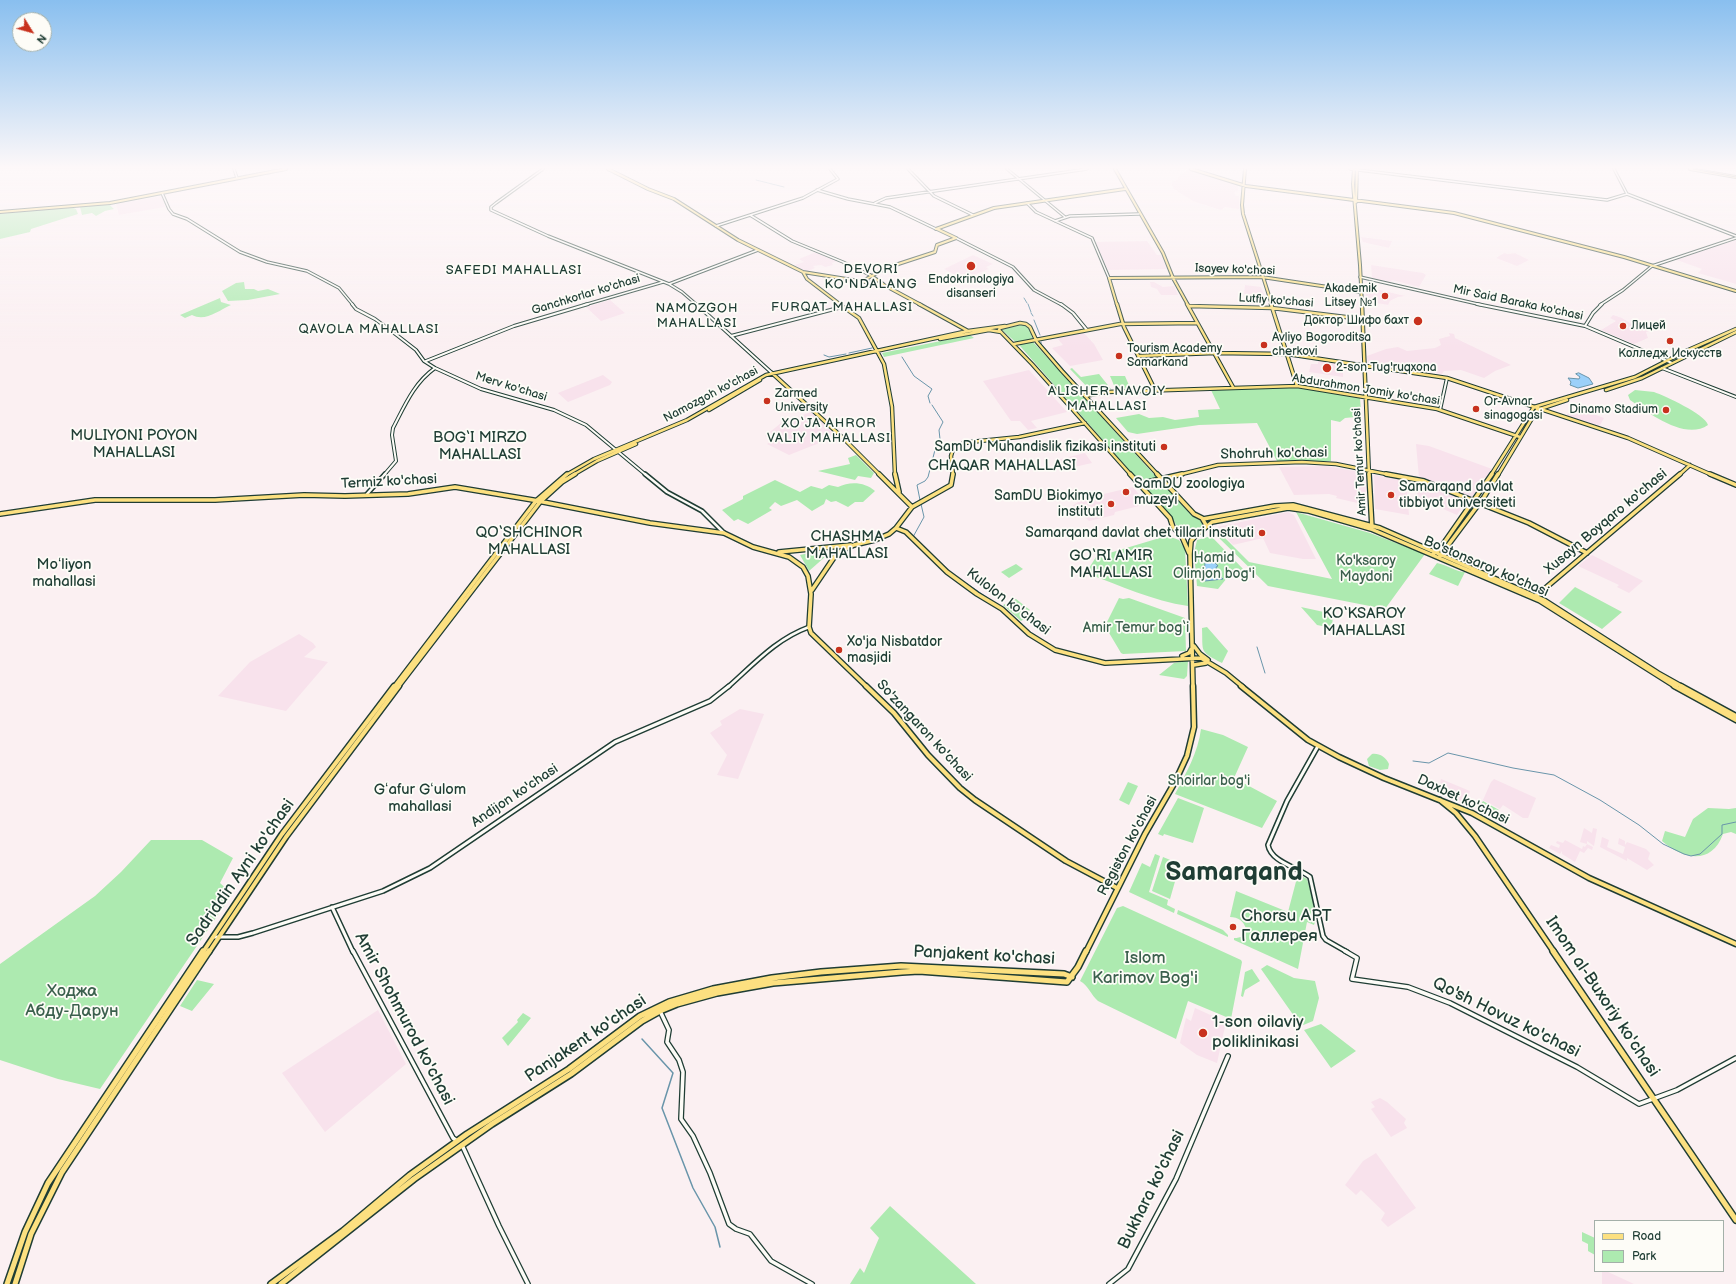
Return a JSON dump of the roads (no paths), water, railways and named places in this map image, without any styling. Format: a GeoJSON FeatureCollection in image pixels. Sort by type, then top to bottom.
{"type":"FeatureCollection","features":[{"type":"Feature","properties":{"kind":"main road"},"geometry":{"type":"LineString","coordinates":[[721,229],[752,247],[803,272],[861,282],[884,284]]}},
{"type":"Feature","properties":{"kind":"main road"},"geometry":{"type":"LineString","coordinates":[[936,229],[956,238]]}},
{"type":"Feature","properties":{"kind":"main road"},"geometry":{"type":"LineString","coordinates":[[1148,229],[1163,254],[1173,278],[1213,353],[1234,387]]}},
{"type":"Feature","properties":{"kind":"main road"},"geometry":{"type":"LineString","coordinates":[[1247,229],[1296,386]]}},
{"type":"Feature","properties":{"kind":"main road","name":"Amir Temur ko'chasi"},"geometry":{"type":"LineString","coordinates":[[1358,229],[1372,527]]}},
{"type":"Feature","properties":{"kind":"main road"},"geometry":{"type":"LineString","coordinates":[[1516,229],[1653,265],[1736,291]]}},
{"type":"Feature","properties":{"kind":"main road"},"geometry":{"type":"LineString","coordinates":[[861,282],[870,275],[924,254],[933,253],[935,252],[937,245],[956,238]]}},
{"type":"Feature","properties":{"kind":"main road"},"geometry":{"type":"LineString","coordinates":[[803,272],[807,279],[859,318],[878,351],[884,366],[892,407],[894,465],[899,492]]}},
{"type":"Feature","properties":{"kind":"main road"},"geometry":{"type":"LineString","coordinates":[[870,275],[969,332]]}},
{"type":"Feature","properties":{"kind":"main road","name":"Isayev ko'chasi"},"geometry":{"type":"LineString","coordinates":[[1109,278],[1262,277],[1361,292]]}},
{"type":"Feature","properties":{"kind":"main road"},"geometry":{"type":"LineString","coordinates":[[1109,278],[1118,312],[1155,390]]}},
{"type":"Feature","properties":{"kind":"main road","name":"Lutfiy ko'chasi"},"geometry":{"type":"LineString","coordinates":[[1189,306],[1272,308],[1362,319]]}},
{"type":"Feature","properties":{"kind":"main road"},"geometry":{"type":"LineString","coordinates":[[1014,344],[1124,324],[1198,323]]}},
{"type":"Feature","properties":{"kind":"main road","name":"Namozgoh ko'chasi"},"geometry":{"type":"LineString","coordinates":[[538,501],[574,473],[616,451],[691,421],[773,374],[997,326],[1026,324],[1030,327],[1036,340]]}},
{"type":"Feature","properties":{"kind":"main road"},"geometry":{"type":"LineString","coordinates":[[1000,332],[1000,328],[1005,326]]}},
{"type":"Feature","properties":{"kind":"main road"},"geometry":{"type":"LineString","coordinates":[[1429,555],[1439,550],[1474,501],[1534,406],[1582,394],[1635,377],[1736,329]]}},
{"type":"Feature","properties":{"kind":"main road","name":"Namozgoh ko'chasi"},"geometry":{"type":"LineString","coordinates":[[969,332],[988,330],[996,330],[1000,332]]}},
{"type":"Feature","properties":{"kind":"main road","name":"Registon ko'chasi"},"geometry":{"type":"LineString","coordinates":[[1000,332],[1014,344],[1170,518],[1174,527],[1180,532],[1190,554]]}},
{"type":"Feature","properties":{"kind":"main road"},"geometry":{"type":"LineString","coordinates":[[1436,558],[1441,556],[1479,503],[1528,422],[1539,408],[1632,382],[1736,332]]}},
{"type":"Feature","properties":{"kind":"main road"},"geometry":{"type":"LineString","coordinates":[[1036,340],[1161,479],[1194,514],[1203,520],[1206,524],[1205,528]]}},
{"type":"Feature","properties":{"kind":"main road"},"geometry":{"type":"LineString","coordinates":[[1138,356],[1213,353],[1287,354],[1447,378],[1628,438],[1736,485]]}},
{"type":"Feature","properties":{"kind":"main road"},"geometry":{"type":"LineString","coordinates":[[773,374],[899,492],[912,507]]}},
{"type":"Feature","properties":{"kind":"main road","name":"Abdurahmon Jomiy ko'chasi"},"geometry":{"type":"LineString","coordinates":[[1085,396],[1106,392],[1296,386],[1365,396],[1440,410],[1520,437]]}},
{"type":"Feature","properties":{"kind":"main road"},"geometry":{"type":"LineString","coordinates":[[809,627],[814,585],[820,579],[834,557],[843,549],[885,536],[896,528],[912,507],[952,483],[951,454],[954,446],[970,442],[1020,437],[1085,423]]}},
{"type":"Feature","properties":{"kind":"main road","name":"Shohruh ko'chasi"},"geometry":{"type":"LineString","coordinates":[[1139,484],[1218,465],[1323,463],[1421,480],[1529,524],[1587,553]]}},
{"type":"Feature","properties":{"kind":"main road","name":"Xusayn Boyqaro ko'chasi"},"geometry":{"type":"LineString","coordinates":[[1536,596],[1690,465]]}},
{"type":"Feature","properties":{"kind":"main road","name":"Termiz ko'chasi"},"geometry":{"type":"LineString","coordinates":[[0,514],[95,500],[215,500],[304,495],[345,496],[367,494],[408,494],[456,487],[650,523],[724,532],[753,547],[772,552]]}},
{"type":"Feature","properties":{"kind":"main road","name":"Sadriddin Ayni ko'chasi"},"geometry":{"type":"LineString","coordinates":[[7,1284],[25,1232],[48,1183],[215,937],[286,837],[538,501]]}},
{"type":"Feature","properties":{"kind":"main road","name":"Bo'stonsaroy ko'chasi"},"geometry":{"type":"LineString","coordinates":[[1203,520],[1275,506],[1293,505],[1309,508],[1372,527],[1536,596],[1658,673],[1736,716]]}},
{"type":"Feature","properties":{"kind":"main road","name":"Bo'stonsaroy ko'chasi"},"geometry":{"type":"LineString","coordinates":[[1196,534],[1202,532],[1212,522],[1288,508],[1308,511],[1372,527],[1429,555],[1540,601],[1686,693],[1736,720]]}},
{"type":"Feature","properties":{"kind":"main road"},"geometry":{"type":"LineString","coordinates":[[1194,514],[1212,519]]}},
{"type":"Feature","properties":{"kind":"main road","name":"Kulolon ko'chasi"},"geometry":{"type":"LineString","coordinates":[[896,528],[906,532],[947,572],[1002,609],[1029,634],[1055,650],[1105,663],[1194,658]]}},
{"type":"Feature","properties":{"kind":"main road"},"geometry":{"type":"LineString","coordinates":[[1180,532],[1186,534],[1196,534]]}},
{"type":"Feature","properties":{"kind":"main road","name":"Registon ko'chasi"},"geometry":{"type":"LineString","coordinates":[[1072,977],[1146,831],[1182,770],[1190,750],[1194,727],[1194,658],[1190,554],[1191,541],[1196,534]]}},
{"type":"Feature","properties":{"kind":"main road"},"geometry":{"type":"LineString","coordinates":[[772,552],[801,551],[841,545],[854,545]]}},
{"type":"Feature","properties":{"kind":"main road"},"geometry":{"type":"LineString","coordinates":[[841,545],[844,547],[843,549]]}},
{"type":"Feature","properties":{"kind":"main road"},"geometry":{"type":"LineString","coordinates":[[793,559],[792,555],[801,551]]}},
{"type":"Feature","properties":{"kind":"main road"},"geometry":{"type":"LineString","coordinates":[[772,552],[793,559],[804,568],[812,594]]}},
{"type":"Feature","properties":{"kind":"main road"},"geometry":{"type":"LineString","coordinates":[[808,580],[814,582],[820,579]]}},
{"type":"Feature","properties":{"kind":"main road","name":"So'zangaron ko'chasi"},"geometry":{"type":"LineString","coordinates":[[809,627],[811,633],[894,712],[928,755],[960,788],[975,800],[1071,864],[1117,888]]}},
{"type":"Feature","properties":{"kind":"main road"},"geometry":{"type":"LineString","coordinates":[[1179,658],[1189,653],[1193,645],[1200,654],[1215,665]]}},
{"type":"Feature","properties":{"kind":"main road","name":"Daxbet ko'chasi"},"geometry":{"type":"LineString","coordinates":[[1194,658],[1200,658],[1215,665],[1318,746],[1362,768],[1475,814],[1589,878],[1736,944]]}},
{"type":"Feature","properties":{"kind":"main road"},"geometry":{"type":"LineString","coordinates":[[1194,665],[1205,662],[1215,665]]}},
{"type":"Feature","properties":{"kind":"main road","name":"Imom al-Buxoriy ko'chasi"},"geometry":{"type":"LineString","coordinates":[[1436,797],[1456,813],[1475,836],[1736,1220]]}},
{"type":"Feature","properties":{"kind":"main road","name":"Sadriddin Ayni ko'chasi"},"geometry":{"type":"LineString","coordinates":[[15,1284],[30,1235],[53,1186],[215,937]]}},
{"type":"Feature","properties":{"kind":"main road","name":"Panjakent ko'chasi"},"geometry":{"type":"LineString","coordinates":[[271,1284],[320,1248],[400,1183],[459,1143],[569,1069],[640,1016],[669,1002],[713,989],[787,976],[901,966],[1064,974],[1072,977],[1067,982],[1057,982],[919,971],[773,983],[717,993],[677,1004],[642,1021],[571,1074],[459,1143],[281,1284]]}},
{"type":"Feature","properties":{"kind":"street","name":"Merv ko'chasi"},"geometry":{"type":"LineString","coordinates":[[203,229],[240,252],[267,262],[307,271],[339,288],[356,309],[398,336],[436,368],[481,389],[540,405],[569,416],[586,425],[616,451]]}},
{"type":"Feature","properties":{"kind":"street"},"geometry":{"type":"LineString","coordinates":[[532,229],[669,284],[682,292],[773,374]]}},
{"type":"Feature","properties":{"kind":"street"},"geometry":{"type":"LineString","coordinates":[[769,229],[786,238],[852,265],[870,275]]}},
{"type":"Feature","properties":{"kind":"street"},"geometry":{"type":"LineString","coordinates":[[1072,229],[1092,238],[1109,278]]}},
{"type":"Feature","properties":{"kind":"street"},"geometry":{"type":"LineString","coordinates":[[1716,229],[1736,237]]}},
{"type":"Feature","properties":{"kind":"street"},"geometry":{"type":"LineString","coordinates":[[1585,326],[1589,317],[1604,301],[1623,289],[1653,265],[1736,237]]}},
{"type":"Feature","properties":{"kind":"street"},"geometry":{"type":"LineString","coordinates":[[956,238],[1013,267],[1034,290],[1056,301],[1073,313],[1087,330]]}},
{"type":"Feature","properties":{"kind":"street"},"geometry":{"type":"LineString","coordinates":[[669,284],[758,250]]}},
{"type":"Feature","properties":{"kind":"street","name":"Mir Said Baraka ko'chasi"},"geometry":{"type":"LineString","coordinates":[[1360,277],[1441,297],[1585,326],[1672,363]]}},
{"type":"Feature","properties":{"kind":"street","name":"Ganchkorlar ko'chasi"},"geometry":{"type":"LineString","coordinates":[[426,361],[514,326],[663,281]]}},
{"type":"Feature","properties":{"kind":"street"},"geometry":{"type":"LineString","coordinates":[[730,335],[842,306]]}},
{"type":"Feature","properties":{"kind":"street"},"geometry":{"type":"LineString","coordinates":[[367,494],[396,460],[392,435],[395,425],[413,389],[425,375],[436,368]]}},
{"type":"Feature","properties":{"kind":"street"},"geometry":{"type":"LineString","coordinates":[[1662,368],[1736,397]]}},
{"type":"Feature","properties":{"kind":"street"},"geometry":{"type":"LineString","coordinates":[[1440,410],[1447,378]]}},
{"type":"Feature","properties":{"kind":"street"},"geometry":{"type":"LineString","coordinates":[[616,451],[666,492],[702,511],[724,532]]}},
{"type":"Feature","properties":{"kind":"street","name":"Andijon ko'chasi"},"geometry":{"type":"LineString","coordinates":[[215,937],[238,937],[253,933],[383,891],[430,868],[615,742],[710,701],[774,647],[803,628],[809,627]]}},
{"type":"Feature","properties":{"kind":"street","name":"Qo'sh Hovuz ko'chasi"},"geometry":{"type":"LineString","coordinates":[[1318,746],[1284,808],[1270,838],[1268,849],[1275,858],[1309,876],[1320,917],[1323,936],[1326,940],[1357,958],[1352,979],[1408,987],[1450,1003],[1576,1066],[1639,1104],[1654,1101]]}},
{"type":"Feature","properties":{"kind":"street","name":"Amir Shohmurod ko'chasi"},"geometry":{"type":"LineString","coordinates":[[332,907],[345,937],[434,1103],[453,1138],[459,1143],[528,1284]]}},
{"type":"Feature","properties":{"kind":"street"},"geometry":{"type":"LineString","coordinates":[[660,1011],[668,1030],[667,1042],[679,1060],[683,1072],[681,1119],[693,1136],[710,1173],[729,1224],[736,1229],[750,1234],[771,1261],[812,1284]]}},
{"type":"Feature","properties":{"kind":"street","name":"Bukhara ko'chasi"},"geometry":{"type":"LineString","coordinates":[[1109,1284],[1128,1269],[1176,1179],[1228,1056]]}},
{"type":"Feature","properties":{"kind":"street"},"geometry":{"type":"LineString","coordinates":[[1654,1101],[1678,1090],[1736,1058]]}},
{"type":"Feature","properties":{"kind":"water"},"geometry":{"type":"Polygon","coordinates":[[[1579,373],[1589,378],[1593,384],[1578,388],[1570,385],[1571,382],[1568,378],[1579,379],[1580,377],[1576,374],[1579,373]]]}},
{"type":"Feature","properties":{"kind":"water"},"geometry":{"type":"Polygon","coordinates":[[[1206,557],[1210,557],[1218,566],[1216,567],[1219,575],[1223,579],[1205,581],[1204,574],[1206,557]]]}},
{"type":"Feature","properties":{"kind":"waterway"},"geometry":{"type":"LineString","coordinates":[[1024,298],[1027,303]]}},
{"type":"Feature","properties":{"kind":"waterway"},"geometry":{"type":"LineString","coordinates":[[1028,304],[1031,312]]}},
{"type":"Feature","properties":{"kind":"waterway"},"geometry":{"type":"LineString","coordinates":[[1034,320],[1040,335]]}},
{"type":"Feature","properties":{"kind":"waterway"},"geometry":{"type":"LineString","coordinates":[[1041,342],[1041,344],[1086,395]]}},
{"type":"Feature","properties":{"kind":"waterway"},"geometry":{"type":"LineString","coordinates":[[849,353],[872,348]]}},
{"type":"Feature","properties":{"kind":"waterway"},"geometry":{"type":"LineString","coordinates":[[824,355],[829,357],[846,354]]}},
{"type":"Feature","properties":{"kind":"waterway"},"geometry":{"type":"LineString","coordinates":[[902,357],[914,376],[932,389],[928,396],[930,403]]}},
{"type":"Feature","properties":{"kind":"waterway"},"geometry":{"type":"LineString","coordinates":[[1089,398],[1124,436]]}},
{"type":"Feature","properties":{"kind":"waterway"},"geometry":{"type":"LineString","coordinates":[[932,405],[943,422],[939,430],[940,439]]}},
{"type":"Feature","properties":{"kind":"waterway"},"geometry":{"type":"LineString","coordinates":[[1128,440],[1158,473]]}},
{"type":"Feature","properties":{"kind":"waterway"},"geometry":{"type":"LineString","coordinates":[[920,500],[917,485],[925,481],[928,477],[936,446]]}},
{"type":"Feature","properties":{"kind":"waterway"},"geometry":{"type":"LineString","coordinates":[[913,537],[924,517],[921,504]]}},
{"type":"Feature","properties":{"kind":"waterway"},"geometry":{"type":"LineString","coordinates":[[947,570],[995,603],[1022,624]]}},
{"type":"Feature","properties":{"kind":"waterway"},"geometry":{"type":"LineString","coordinates":[[1257,647],[1265,673]]}},
{"type":"Feature","properties":{"kind":"waterway"},"geometry":{"type":"LineString","coordinates":[[1413,761],[1429,763],[1448,753],[1513,768],[1554,775],[1600,800],[1639,825],[1663,844],[1691,856],[1700,854],[1722,834],[1722,825],[1736,822]]}},
{"type":"Feature","properties":{"kind":"waterway"},"geometry":{"type":"LineString","coordinates":[[642,1039],[673,1073],[662,1108],[693,1188],[715,1227],[720,1247]]}},
{"type":"Feature","properties":{"kind":"place","name":"Endokrinologiya disanseri"},"geometry":{"type":"Point","coordinates":[971,266]}},
{"type":"Feature","properties":{"kind":"place","name":"Akademik Litsey №1"},"geometry":{"type":"Point","coordinates":[1385,296]}},
{"type":"Feature","properties":{"kind":"place","name":"Доктор Шифо бахт"},"geometry":{"type":"Point","coordinates":[1418,321]}},
{"type":"Feature","properties":{"kind":"place","name":"Лицей"},"geometry":{"type":"Point","coordinates":[1623,326]}},
{"type":"Feature","properties":{"kind":"place","name":"Колледж Искусств"},"geometry":{"type":"Point","coordinates":[1670,341]}},
{"type":"Feature","properties":{"kind":"place","name":"Avliyo Bogoroditsa cherkovi"},"geometry":{"type":"Point","coordinates":[1264,345]}},
{"type":"Feature","properties":{"kind":"place","name":"Tourism Academy Samarkand"},"geometry":{"type":"Point","coordinates":[1119,356]}},
{"type":"Feature","properties":{"kind":"place","name":"2-son Tug'ruqxona"},"geometry":{"type":"Point","coordinates":[1327,368]}},
{"type":"Feature","properties":{"kind":"place","name":"Zarmed University"},"geometry":{"type":"Point","coordinates":[767,401]}},
{"type":"Feature","properties":{"kind":"place","name":"Or-Avnar sinagogasi"},"geometry":{"type":"Point","coordinates":[1476,409]}},
{"type":"Feature","properties":{"kind":"place","name":"Dinamo Stadium"},"geometry":{"type":"Point","coordinates":[1666,410]}},
{"type":"Feature","properties":{"kind":"place","name":"SamDU Muhandislik fizikasi instituti"},"geometry":{"type":"Point","coordinates":[1164,447]}},
{"type":"Feature","properties":{"kind":"place","name":"SamDU zoologiya muzeyi"},"geometry":{"type":"Point","coordinates":[1126,492]}},
{"type":"Feature","properties":{"kind":"place","name":"Samarqand davlat tibbiyot universiteti"},"geometry":{"type":"Point","coordinates":[1391,495]}},
{"type":"Feature","properties":{"kind":"place","name":"SamDU Biokimyo instituti"},"geometry":{"type":"Point","coordinates":[1111,504]}},
{"type":"Feature","properties":{"kind":"place","name":"Samarqand davlat chet tillari instituti"},"geometry":{"type":"Point","coordinates":[1262,533]}},
{"type":"Feature","properties":{"kind":"place","name":"Xo'ja Nisbatdor masjidi"},"geometry":{"type":"Point","coordinates":[839,650]}},
{"type":"Feature","properties":{"kind":"place","name":"Chorsu АРТ Галлерея"},"geometry":{"type":"Point","coordinates":[1233,927]}},
{"type":"Feature","properties":{"kind":"place","name":"1-son oilaviy poliklinikasi"},"geometry":{"type":"Point","coordinates":[1203,1033]}},
{"type":"Feature","properties":{"kind":"district","name":"SAFEDI MAHALLASI"},"geometry":{"type":"Point","coordinates":[514,271]}},
{"type":"Feature","properties":{"kind":"district","name":"DEVORI KO'NDALANG"},"geometry":{"type":"Point","coordinates":[871,278]}},
{"type":"Feature","properties":{"kind":"district","name":"FURQAT MAHALLASI"},"geometry":{"type":"Point","coordinates":[842,308]}},
{"type":"Feature","properties":{"kind":"district","name":"NAMOZGOH MAHALLASI"},"geometry":{"type":"Point","coordinates":[697,316]}},
{"type":"Feature","properties":{"kind":"district","name":"QAVOLA MAHALLASI"},"geometry":{"type":"Point","coordinates":[369,330]}},
{"type":"Feature","properties":{"kind":"district","name":"ALISHER NAVOIY MAHALLASI"},"geometry":{"type":"Point","coordinates":[1107,400]}},
{"type":"Feature","properties":{"kind":"district","name":"XO‘JA AHROR VALIY MAHALLASI"},"geometry":{"type":"Point","coordinates":[829,432]}},
{"type":"Feature","properties":{"kind":"district","name":"MULIYONI POYON MAHALLASI"},"geometry":{"type":"Point","coordinates":[134,444]}},
{"type":"Feature","properties":{"kind":"district","name":"BOG‘I MIRZO MAHALLASI"},"geometry":{"type":"Point","coordinates":[480,446]}},
{"type":"Feature","properties":{"kind":"district","name":"CHAQAR MAHALLASI"},"geometry":{"type":"Point","coordinates":[1002,466]}},
{"type":"Feature","properties":{"kind":"district","name":"QO‘SHCHINOR MAHALLASI"},"geometry":{"type":"Point","coordinates":[529,542]}},
{"type":"Feature","properties":{"kind":"district","name":"CHASHMA MAHALLASI"},"geometry":{"type":"Point","coordinates":[847,546]}},
{"type":"Feature","properties":{"kind":"district","name":"GO‘RI AMIR MAHALLASI"},"geometry":{"type":"Point","coordinates":[1111,564]}},
{"type":"Feature","properties":{"kind":"district","name":"Moʻliyon mahallasi"},"geometry":{"type":"Point","coordinates":[64,574]}},
{"type":"Feature","properties":{"kind":"district","name":"KO‘KSAROY MAHALLASI"},"geometry":{"type":"Point","coordinates":[1364,622]}},
{"type":"Feature","properties":{"kind":"district","name":"Gʻafur Gʻulom mahallasi"},"geometry":{"type":"Point","coordinates":[420,798]}},
{"type":"Feature","properties":{"kind":"district","name":"Samarqand"},"geometry":{"type":"Point","coordinates":[1234,873]}},
{"type":"Feature","properties":{"kind":"park label","name":"Hamid Olimjon bog'i"},"geometry":{"type":"Point","coordinates":[1214,566]}},
{"type":"Feature","properties":{"kind":"park label","name":"Ko'ksaroy Maydoni"},"geometry":{"type":"Point","coordinates":[1366,570]}},
{"type":"Feature","properties":{"kind":"park label","name":"Amir Temur bog‘i"},"geometry":{"type":"Point","coordinates":[1136,628]}},
{"type":"Feature","properties":{"kind":"park label","name":"Shoirlar bog'i"},"geometry":{"type":"Point","coordinates":[1209,781]}},
{"type":"Feature","properties":{"kind":"park label","name":"Islom Karimov Bog'i"},"geometry":{"type":"Point","coordinates":[1145,969]}},
{"type":"Feature","properties":{"kind":"park label","name":"Ходжа Абду-Дарун"},"geometry":{"type":"Point","coordinates":[72,1002]}}]}
